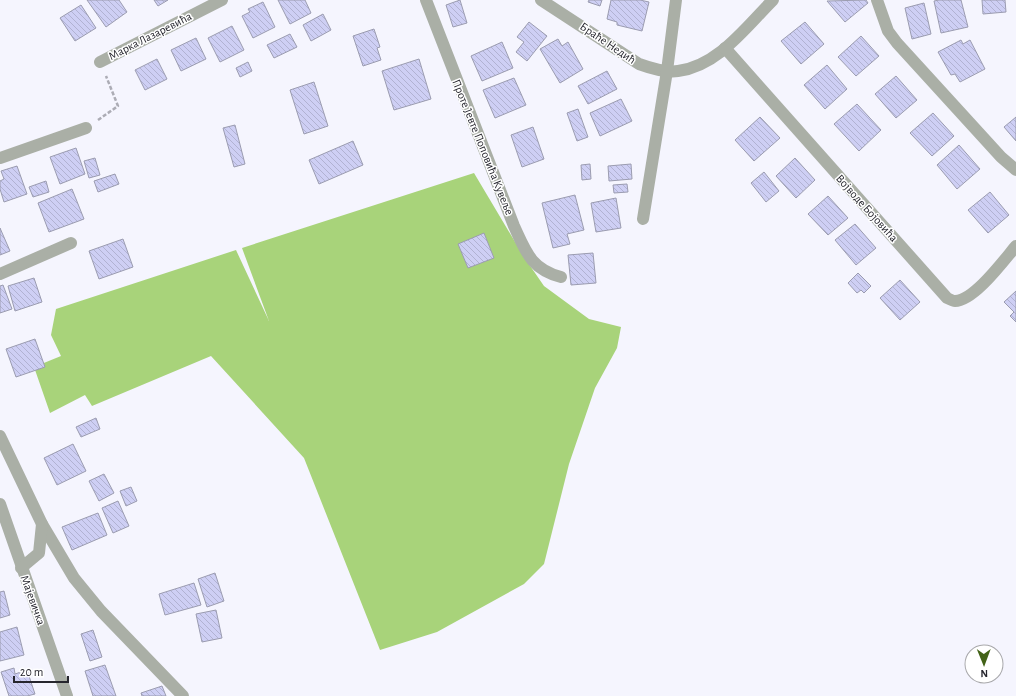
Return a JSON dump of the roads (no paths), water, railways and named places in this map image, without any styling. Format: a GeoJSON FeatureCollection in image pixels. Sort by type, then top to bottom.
{"type":"FeatureCollection","features":[{"type":"Feature","properties":{"kind":"street","name":"Марка Лазаревића"},"geometry":{"type":"LineString","coordinates":[[100,62],[222,0]]}},
{"type":"Feature","properties":{"kind":"street","name":"Проте Јевте Поповића Кувеље"},"geometry":{"type":"LineString","coordinates":[[426,0],[520,239],[529,258],[540,269],[561,276]]}},
{"type":"Feature","properties":{"kind":"street","name":"Браће Недић"},"geometry":{"type":"LineString","coordinates":[[541,0],[638,64],[652,69],[677,72],[703,64],[725,48],[773,0]]}},
{"type":"Feature","properties":{"kind":"street"},"geometry":{"type":"LineString","coordinates":[[642,219],[667,71],[676,0]]}},
{"type":"Feature","properties":{"kind":"street"},"geometry":{"type":"LineString","coordinates":[[877,0],[888,31],[897,43],[1001,157],[1016,170]]}},
{"type":"Feature","properties":{"kind":"street","name":"Војводе Бојовића"},"geometry":{"type":"LineString","coordinates":[[725,48],[947,298],[954,301],[964,299],[975,292],[1016,246]]}},
{"type":"Feature","properties":{"kind":"street"},"geometry":{"type":"LineString","coordinates":[[0,158],[86,128]]}},
{"type":"Feature","properties":{"kind":"street"},"geometry":{"type":"LineString","coordinates":[[0,274],[71,243]]}},
{"type":"Feature","properties":{"kind":"street"},"geometry":{"type":"LineString","coordinates":[[0,436],[42,524],[74,578],[101,612],[183,696]]}},
{"type":"Feature","properties":{"kind":"street","name":"Мајевичка"},"geometry":{"type":"LineString","coordinates":[[0,504],[21,568],[67,696]]}},
{"type":"Feature","properties":{"kind":"street"},"geometry":{"type":"LineString","coordinates":[[21,568],[39,553],[42,524]]}}]}
